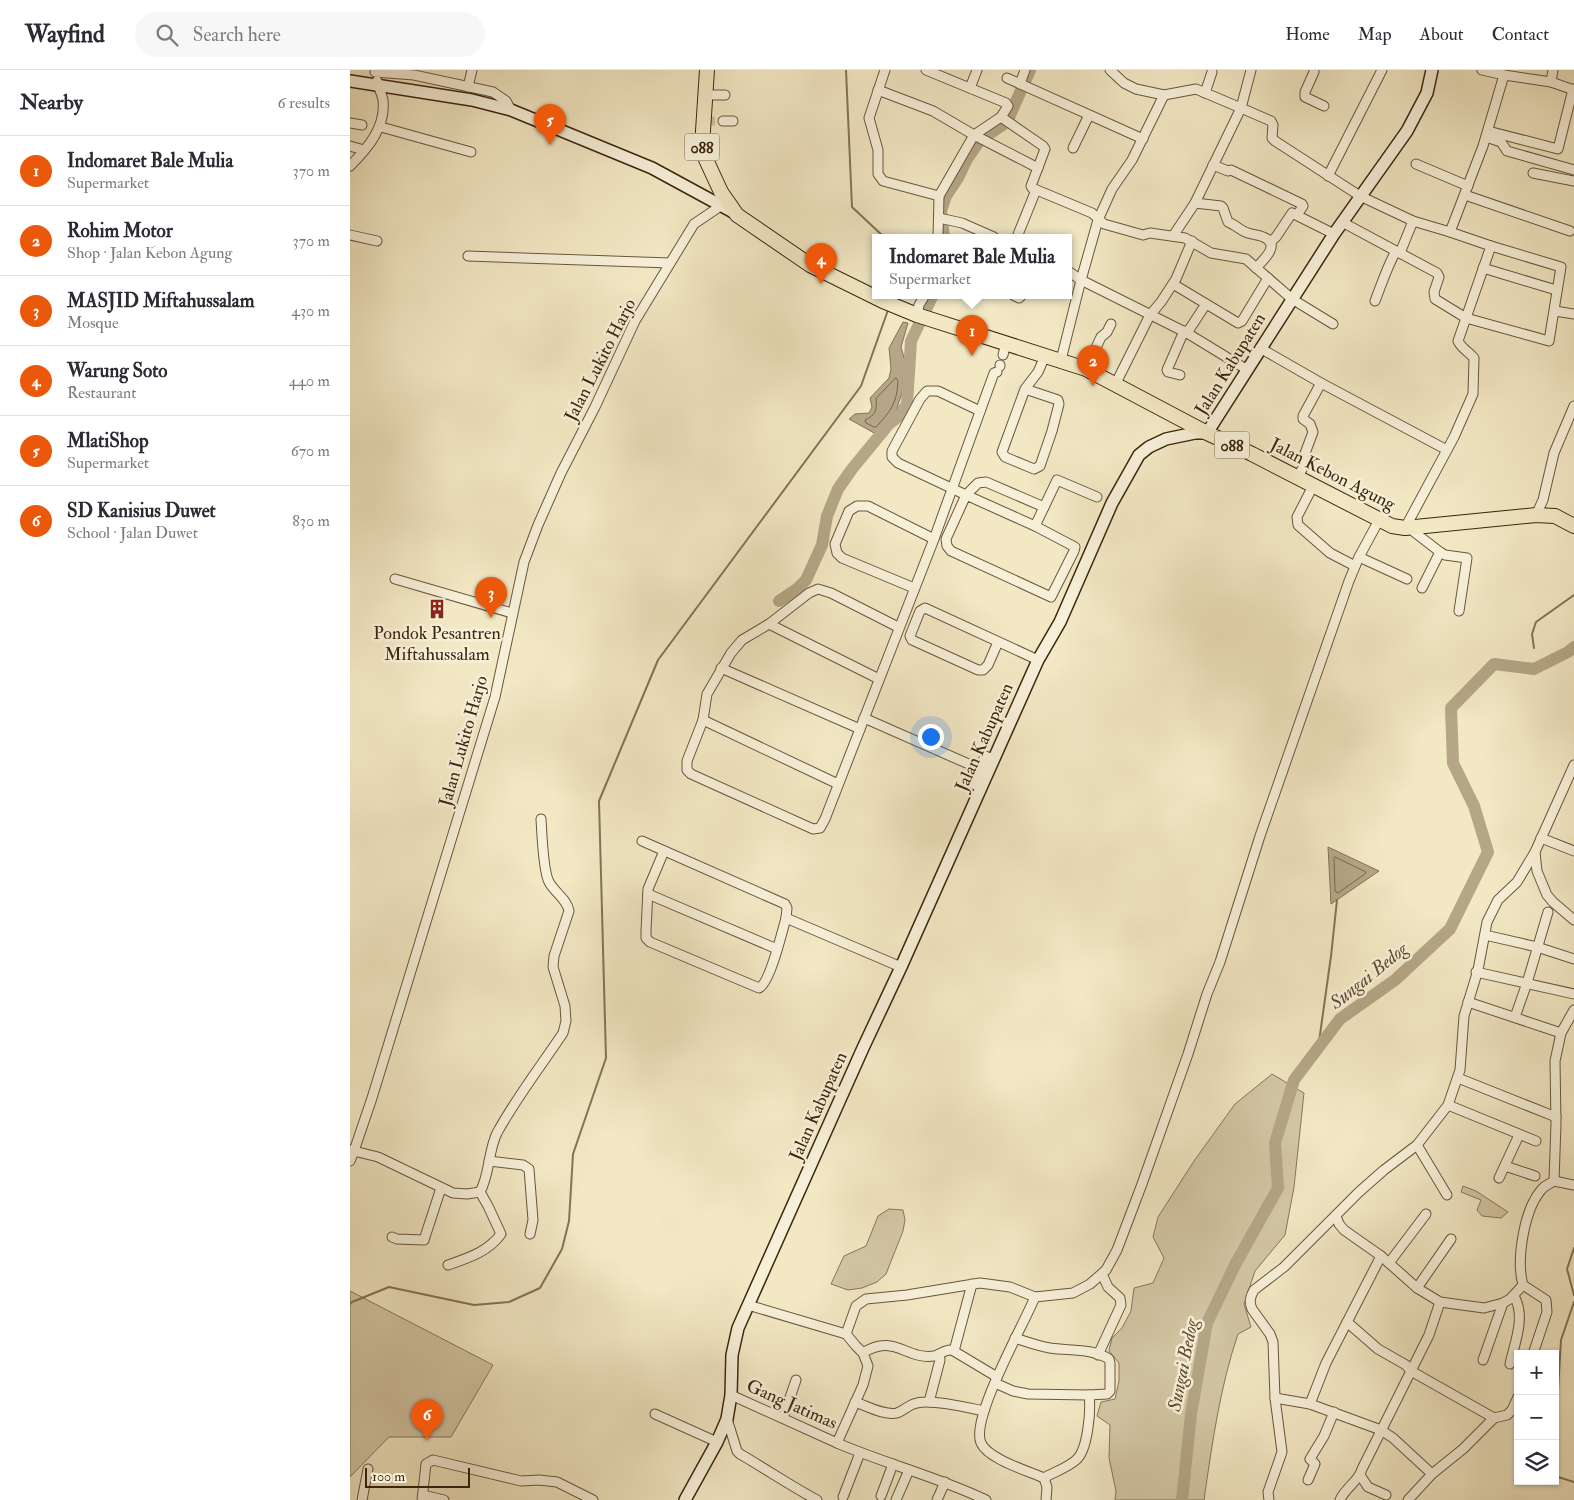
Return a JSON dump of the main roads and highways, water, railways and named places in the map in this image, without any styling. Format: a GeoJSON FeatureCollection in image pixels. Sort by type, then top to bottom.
{"type":"FeatureCollection","features":[{"type":"Feature","properties":{"kind":"main road","name":"Jalan Kebon Agung"},"geometry":{"type":"LineString","coordinates":[[707,70],[702,134],[703,152],[725,203],[737,215],[810,265],[872,296]]}},
{"type":"Feature","properties":{"kind":"main road","name":"Jalan Kabupaten"},"geometry":{"type":"LineString","coordinates":[[685,1500],[717,1442],[727,1419],[732,1395],[732,1355],[738,1328],[1038,660],[1060,622],[1112,503],[1139,455],[1149,447],[1166,440],[1195,433],[1207,433],[1334,234],[1406,131],[1427,93],[1432,70]]}},
{"type":"Feature","properties":{"kind":"main road"},"geometry":{"type":"LineString","coordinates":[[350,81],[472,100],[511,110],[644,164],[725,203]]}},
{"type":"Feature","properties":{"kind":"main road","name":"Jalan Kebon Agung"},"geometry":{"type":"LineString","coordinates":[[879,299],[1004,349],[1045,356],[1086,368],[1207,433],[1392,526],[1407,528],[1536,514],[1555,516],[1574,526]]}},
{"type":"Feature","properties":{"kind":"water"},"geometry":{"type":"Polygon","coordinates":[[[903,322],[908,323],[901,347],[905,361],[902,393],[895,414],[876,434],[849,419],[855,414],[869,413],[872,407],[870,398],[889,378],[891,369],[889,348],[903,322]]]}},
{"type":"Feature","properties":{"kind":"water"},"geometry":{"type":"Polygon","coordinates":[[[1328,847],[1379,871],[1331,904],[1328,847]]]}},
{"type":"Feature","properties":{"kind":"waterway"},"geometry":{"type":"LineString","coordinates":[[846,70],[852,207],[881,234]]}},
{"type":"Feature","properties":{"kind":"waterway"},"geometry":{"type":"LineString","coordinates":[[944,234],[941,211],[946,196],[980,140],[1007,122],[1030,70]]}},
{"type":"Feature","properties":{"kind":"waterway"},"geometry":{"type":"LineString","coordinates":[[779,601],[797,589],[806,580],[822,545],[827,516],[838,489],[852,469],[889,424],[899,416],[907,404],[911,341],[931,299]]}},
{"type":"Feature","properties":{"kind":"waterway"},"geometry":{"type":"LineString","coordinates":[[350,1304],[389,1287],[474,1305],[509,1302],[540,1288],[562,1249],[569,1221],[573,1154],[606,1058],[599,801],[658,660],[861,386],[888,310]]}},
{"type":"Feature","properties":{"kind":"waterway"},"geometry":{"type":"LineString","coordinates":[[1534,648],[1532,634],[1536,622],[1574,595]]}},
{"type":"Feature","properties":{"kind":"waterway","name":"Sungai Bedog"},"geometry":{"type":"LineString","coordinates":[[1182,1500],[1191,1414],[1207,1323],[1236,1263],[1278,1188],[1275,1143],[1294,1080],[1340,1019],[1395,980],[1450,929],[1488,852],[1474,806],[1453,763],[1451,708],[1494,664],[1534,669],[1574,647]]}},
{"type":"Feature","properties":{"kind":"waterway"},"geometry":{"type":"LineString","coordinates":[[1318,1049],[1337,900]]}},
{"type":"Feature","properties":{"kind":"waterway"},"geometry":{"type":"LineString","coordinates":[[1574,1248],[1567,1269],[1574,1295]]}},
{"type":"Feature","properties":{"kind":"waterway"},"geometry":{"type":"LineString","coordinates":[[1558,1395],[1561,1340],[1574,1302]]}},
{"type":"Feature","properties":{"kind":"waterway"},"geometry":{"type":"LineString","coordinates":[[1559,1477],[1574,1482]]}},
{"type":"Feature","properties":{"kind":"tunnel"},"geometry":{"type":"LineString","coordinates":[[706,121],[717,121]]}},
{"type":"Feature","properties":{"kind":"place","name":"MlatiShop"},"geometry":{"type":"Point","coordinates":[550,145]}},
{"type":"Feature","properties":{"kind":"place","name":"Warung Soto"},"geometry":{"type":"Point","coordinates":[821,284]}},
{"type":"Feature","properties":{"kind":"place","name":"Indomaret Bale Mulia"},"geometry":{"type":"Point","coordinates":[972,356]}},
{"type":"Feature","properties":{"kind":"place","name":"Rohim Motor"},"geometry":{"type":"Point","coordinates":[1093,386]}},
{"type":"Feature","properties":{"kind":"place","name":"Pondok Pesantren Miftahussalam"},"geometry":{"type":"Point","coordinates":[437,609]}},
{"type":"Feature","properties":{"kind":"place","name":"MASJID Miftahussalam"},"geometry":{"type":"Point","coordinates":[491,618]}},
{"type":"Feature","properties":{"kind":"place","name":"SD Kanisius Duwet"},"geometry":{"type":"Point","coordinates":[427,1440]}}]}
